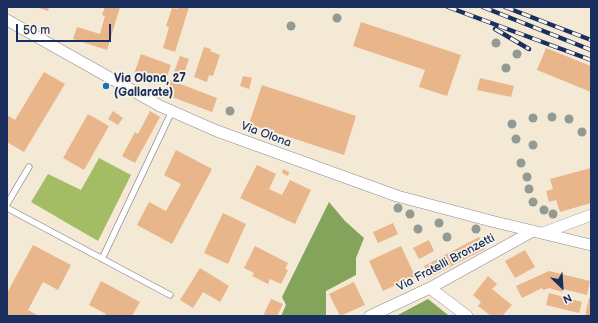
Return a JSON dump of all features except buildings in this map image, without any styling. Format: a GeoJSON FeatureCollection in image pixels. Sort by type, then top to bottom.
{"type":"FeatureCollection","features":[{"type":"Feature","properties":{"kind":"street","name":"Via Olona"},"geometry":{"type":"LineString","coordinates":[[7,20],[131,91],[217,131],[397,196],[591,245]]}},
{"type":"Feature","properties":{"kind":"street","name":"Via Fratelli Bronzetti"},"geometry":{"type":"LineString","coordinates":[[370,316],[430,288],[538,232],[591,215]]}},
{"type":"Feature","properties":{"kind":"street"},"geometry":{"type":"LineString","coordinates":[[430,288],[467,316]]}},
{"type":"Feature","properties":{"kind":"lane"},"geometry":{"type":"LineString","coordinates":[[102,259],[172,111]]}},
{"type":"Feature","properties":{"kind":"lane"},"geometry":{"type":"LineString","coordinates":[[7,204],[29,167]]}},
{"type":"Feature","properties":{"kind":"lane"},"geometry":{"type":"LineString","coordinates":[[7,208],[170,295]]}},
{"type":"Feature","properties":{"kind":"green space"},"geometry":{"type":"Polygon","coordinates":[[[99,158],[131,175],[98,241],[31,202],[48,174],[81,190],[99,158]]]}},
{"type":"Feature","properties":{"kind":"green space"},"geometry":{"type":"Polygon","coordinates":[[[329,202],[345,221],[364,238],[356,258],[356,275],[326,291],[326,316],[281,316],[286,305],[282,297],[329,202]]]}},
{"type":"Feature","properties":{"kind":"green space"},"geometry":{"type":"Polygon","coordinates":[[[428,299],[448,315],[396,316],[428,299]]]}},
{"type":"Feature","properties":{"kind":"railway"},"geometry":{"type":"LineString","coordinates":[[448,7],[591,60]]}},
{"type":"Feature","properties":{"kind":"railway"},"geometry":{"type":"LineString","coordinates":[[483,7],[591,50]]}},
{"type":"Feature","properties":{"kind":"railway"},"geometry":{"type":"LineString","coordinates":[[505,7],[591,40]]}},
{"type":"Feature","properties":{"kind":"railway"},"geometry":{"type":"LineString","coordinates":[[495,29],[529,49]]}},
{"type":"Feature","properties":{"kind":"place","name":"Via Olona, 27 (Gallarate)"},"geometry":{"type":"Point","coordinates":[106,86]}}]}
